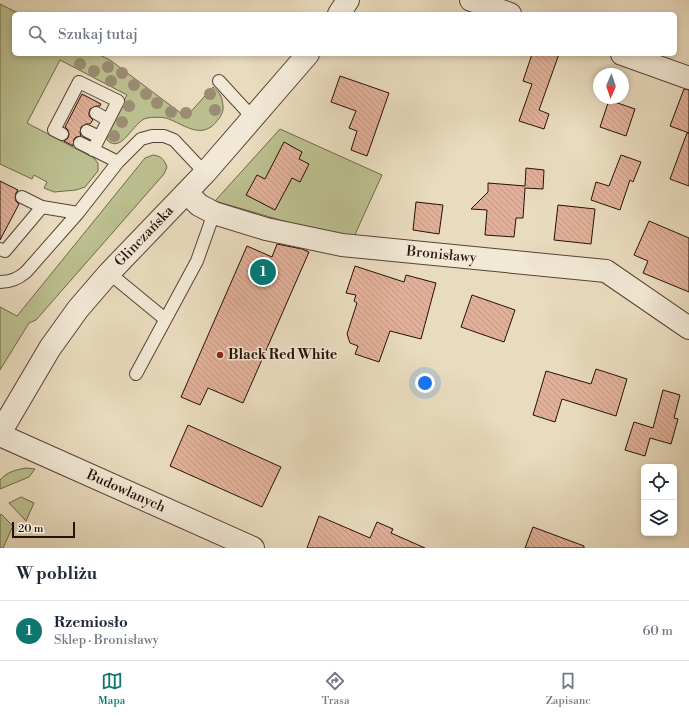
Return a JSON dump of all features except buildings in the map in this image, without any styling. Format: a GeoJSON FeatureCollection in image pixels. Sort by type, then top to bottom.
{"type":"FeatureCollection","features":[{"type":"Feature","properties":{"kind":"street"},"geometry":{"type":"LineString","coordinates":[[340,12],[348,0]]}},
{"type":"Feature","properties":{"kind":"street"},"geometry":{"type":"LineString","coordinates":[[471,0],[504,12]]}},
{"type":"Feature","properties":{"kind":"street","name":"Glinczańska"},"geometry":{"type":"LineString","coordinates":[[0,434],[50,348],[78,309],[109,274],[187,193],[306,56]]}},
{"type":"Feature","properties":{"kind":"street"},"geometry":{"type":"LineString","coordinates":[[628,56],[689,78]]}},
{"type":"Feature","properties":{"kind":"street","name":"Bronisławy"},"geometry":{"type":"LineString","coordinates":[[187,193],[199,205],[214,213],[266,228],[342,245],[606,271],[689,328]]}},
{"type":"Feature","properties":{"kind":"street","name":"Budowlanych"},"geometry":{"type":"LineString","coordinates":[[0,434],[252,548]]}},
{"type":"Feature","properties":{"kind":"lane"},"geometry":{"type":"LineString","coordinates":[[219,81],[253,118]]}},
{"type":"Feature","properties":{"kind":"lane"},"geometry":{"type":"LineString","coordinates":[[62,134],[54,130],[65,119],[74,102],[79,82],[118,101],[93,150]]}},
{"type":"Feature","properties":{"kind":"lane"},"geometry":{"type":"LineString","coordinates":[[96,113],[108,120]]}},
{"type":"Feature","properties":{"kind":"lane"},"geometry":{"type":"LineString","coordinates":[[87,131],[99,137]]}},
{"type":"Feature","properties":{"kind":"lane"},"geometry":{"type":"LineString","coordinates":[[0,282],[8,282],[19,278],[78,214],[118,162],[141,139],[152,136],[164,136],[174,140],[205,173]]}},
{"type":"Feature","properties":{"kind":"lane"},"geometry":{"type":"LineString","coordinates":[[80,143],[118,162]]}},
{"type":"Feature","properties":{"kind":"lane"},"geometry":{"type":"LineString","coordinates":[[22,198],[42,207],[78,214]]}},
{"type":"Feature","properties":{"kind":"lane"},"geometry":{"type":"LineString","coordinates":[[0,249],[4,252],[42,207]]}},
{"type":"Feature","properties":{"kind":"lane"},"geometry":{"type":"LineString","coordinates":[[136,374],[197,261],[214,213]]}},
{"type":"Feature","properties":{"kind":"lane"},"geometry":{"type":"LineString","coordinates":[[109,274],[165,319]]}},
{"type":"Feature","properties":{"kind":"green space"},"geometry":{"type":"Polygon","coordinates":[[[0,4],[16,12],[12,12],[12,56],[102,56],[110,60],[186,117],[213,87],[219,93],[222,100],[223,110],[221,115],[211,127],[204,130],[188,128],[166,118],[147,118],[142,120],[123,140],[118,143],[112,143],[107,140],[107,132],[127,95],[60,60],[27,123],[94,158],[98,163],[98,171],[85,187],[76,190],[54,192],[44,188],[47,182],[34,175],[32,179],[0,164],[0,4]]]}},
{"type":"Feature","properties":{"kind":"green space"},"geometry":{"type":"Polygon","coordinates":[[[280,129],[382,175],[352,241],[215,201],[280,129]]]}},
{"type":"Feature","properties":{"kind":"green space"},"geometry":{"type":"Polygon","coordinates":[[[153,155],[162,158],[165,162],[167,167],[164,174],[36,320],[29,323],[0,370],[0,307],[17,316],[145,158],[153,155]]]}},
{"type":"Feature","properties":{"kind":"green space"},"geometry":{"type":"Polygon","coordinates":[[[26,468],[35,469],[29,477],[0,489],[0,480],[5,475],[26,468]]]}},
{"type":"Feature","properties":{"kind":"green space"},"geometry":{"type":"Polygon","coordinates":[[[21,497],[34,503],[26,521],[9,503],[21,497]]]}},
{"type":"Feature","properties":{"kind":"green space"},"geometry":{"type":"Polygon","coordinates":[[[1,514],[13,526],[3,548],[0,548],[1,514]]]}},
{"type":"Feature","properties":{"kind":"place","name":"Rzemiosło"},"geometry":{"type":"Point","coordinates":[263,272]}},
{"type":"Feature","properties":{"kind":"place","name":"Black Red White"},"geometry":{"type":"Point","coordinates":[220,355]}}]}
